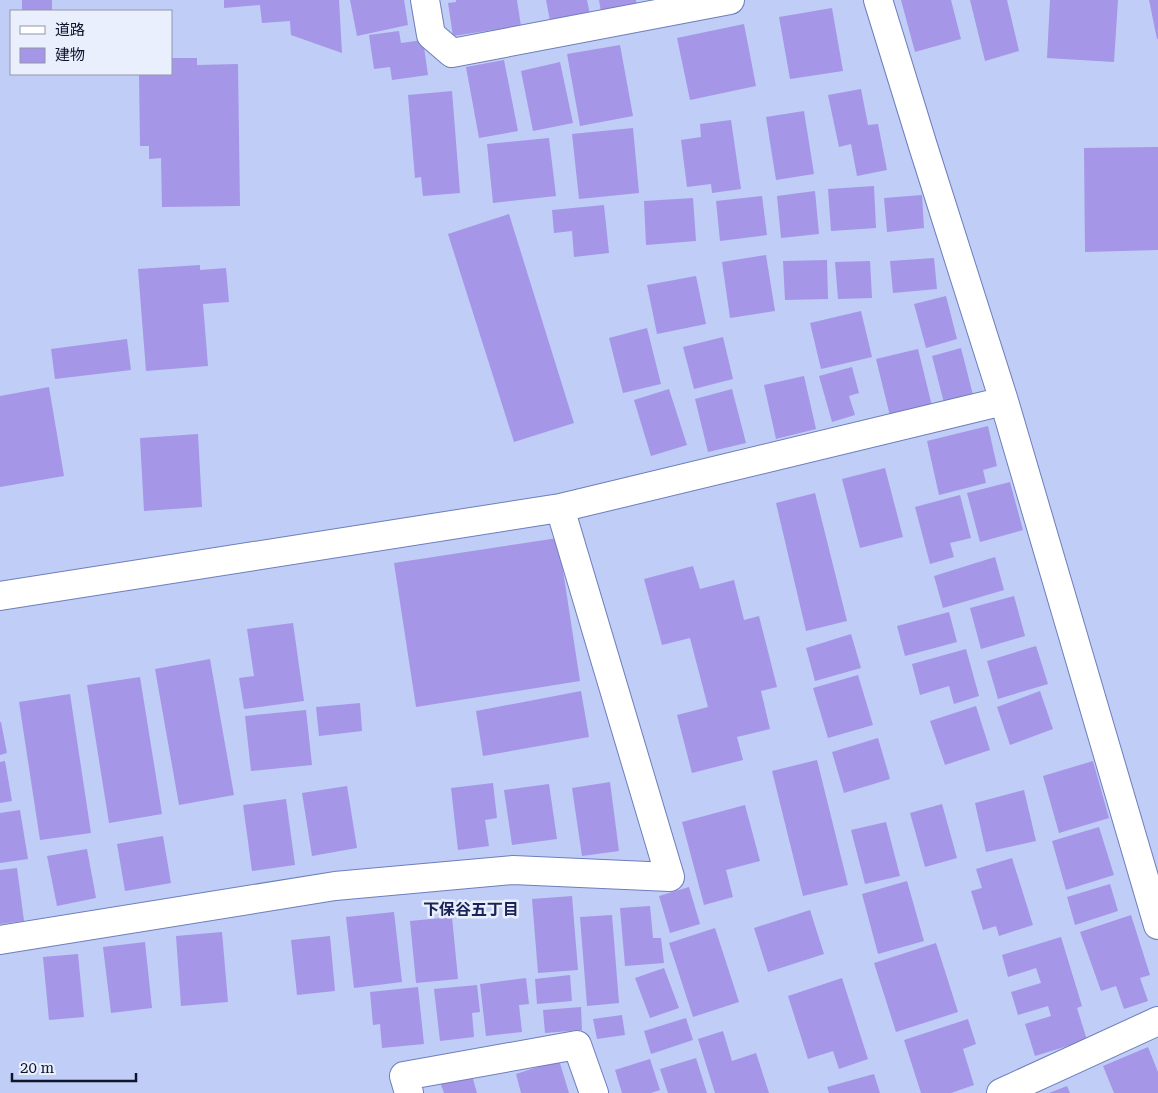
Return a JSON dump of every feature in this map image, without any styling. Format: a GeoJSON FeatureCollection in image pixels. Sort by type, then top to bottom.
{"type":"FeatureCollection","features":[{"type":"Feature","properties":{"kind":"street"},"geometry":{"type":"LineString","coordinates":[[425,0],[432,35],[452,53],[730,0]]}},
{"type":"Feature","properties":{"kind":"street"},"geometry":{"type":"LineString","coordinates":[[878,0],[1004,401],[1158,925]]}},
{"type":"Feature","properties":{"kind":"street"},"geometry":{"type":"LineString","coordinates":[[0,596],[560,508],[1004,401]]}},
{"type":"Feature","properties":{"kind":"street"},"geometry":{"type":"LineString","coordinates":[[0,940],[334,886],[513,870],[670,877],[560,508]]}},
{"type":"Feature","properties":{"kind":"street"},"geometry":{"type":"LineString","coordinates":[[1001,1093],[1158,1020]]}},
{"type":"Feature","properties":{"kind":"street"},"geometry":{"type":"LineString","coordinates":[[409,1093],[404,1076],[577,1045],[594,1093]]}},
{"type":"Feature","properties":{"kind":"building"},"geometry":{"type":"Polygon","coordinates":[[[22,0],[52,0],[52,10],[22,10],[22,0]]]}},
{"type":"Feature","properties":{"kind":"building"},"geometry":{"type":"Polygon","coordinates":[[[224,0],[339,0],[342,53],[291,35],[290,21],[262,23],[260,5],[224,8],[224,0]]]}},
{"type":"Feature","properties":{"kind":"building"},"geometry":{"type":"Polygon","coordinates":[[[350,0],[404,0],[408,25],[357,36],[350,0]]]}},
{"type":"Feature","properties":{"kind":"building"},"geometry":{"type":"Polygon","coordinates":[[[456,0],[517,0],[521,26],[453,36],[448,3],[456,2],[456,0]]]}},
{"type":"Feature","properties":{"kind":"building"},"geometry":{"type":"Polygon","coordinates":[[[546,0],[587,0],[590,14],[550,21],[546,0]]]}},
{"type":"Feature","properties":{"kind":"building"},"geometry":{"type":"Polygon","coordinates":[[[599,0],[636,0],[637,6],[601,12],[599,0]]]}},
{"type":"Feature","properties":{"kind":"building"},"geometry":{"type":"Polygon","coordinates":[[[901,0],[951,0],[961,39],[915,52],[901,0]]]}},
{"type":"Feature","properties":{"kind":"building"},"geometry":{"type":"Polygon","coordinates":[[[970,0],[1007,0],[1019,51],[985,61],[970,0]]]}},
{"type":"Feature","properties":{"kind":"building"},"geometry":{"type":"Polygon","coordinates":[[[1050,0],[1118,0],[1114,62],[1047,58],[1050,0]]]}},
{"type":"Feature","properties":{"kind":"building"},"geometry":{"type":"Polygon","coordinates":[[[1149,0],[1158,0],[1158,39],[1157,39],[1149,0]]]}},
{"type":"Feature","properties":{"kind":"building"},"geometry":{"type":"Polygon","coordinates":[[[832,8],[843,71],[790,79],[779,17],[832,8]]]}},
{"type":"Feature","properties":{"kind":"building"},"geometry":{"type":"Polygon","coordinates":[[[744,24],[756,86],[690,100],[677,38],[744,24]]]}},
{"type":"Feature","properties":{"kind":"building"},"geometry":{"type":"Polygon","coordinates":[[[399,31],[401,43],[423,40],[428,75],[392,80],[390,67],[374,69],[369,35],[399,31]]]}},
{"type":"Feature","properties":{"kind":"building"},"geometry":{"type":"Polygon","coordinates":[[[620,45],[633,116],[580,126],[567,54],[620,45]]]}},
{"type":"Feature","properties":{"kind":"building"},"geometry":{"type":"Polygon","coordinates":[[[172,58],[197,58],[197,65],[238,64],[240,206],[162,207],[161,158],[149,159],[149,146],[140,146],[139,75],[172,75],[172,58]]]}},
{"type":"Feature","properties":{"kind":"building"},"geometry":{"type":"Polygon","coordinates":[[[504,60],[518,131],[479,138],[466,67],[504,60]]]}},
{"type":"Feature","properties":{"kind":"building"},"geometry":{"type":"Polygon","coordinates":[[[560,62],[573,123],[533,131],[521,71],[560,62]]]}},
{"type":"Feature","properties":{"kind":"building"},"geometry":{"type":"Polygon","coordinates":[[[861,89],[868,125],[878,124],[887,170],[857,176],[851,144],[839,147],[828,95],[861,89]]]}},
{"type":"Feature","properties":{"kind":"building"},"geometry":{"type":"Polygon","coordinates":[[[452,91],[460,193],[423,196],[421,177],[415,178],[408,95],[452,91]]]}},
{"type":"Feature","properties":{"kind":"building"},"geometry":{"type":"Polygon","coordinates":[[[804,111],[814,174],[776,180],[766,117],[804,111]]]}},
{"type":"Feature","properties":{"kind":"building"},"geometry":{"type":"Polygon","coordinates":[[[731,120],[741,189],[712,193],[711,184],[687,187],[681,140],[701,137],[700,124],[731,120]]]}},
{"type":"Feature","properties":{"kind":"building"},"geometry":{"type":"Polygon","coordinates":[[[633,128],[639,193],[579,199],[572,134],[633,128]]]}},
{"type":"Feature","properties":{"kind":"building"},"geometry":{"type":"Polygon","coordinates":[[[549,138],[556,196],[493,203],[487,144],[549,138]]]}},
{"type":"Feature","properties":{"kind":"building"},"geometry":{"type":"Polygon","coordinates":[[[1158,147],[1158,250],[1085,252],[1084,148],[1158,147]]]}},
{"type":"Feature","properties":{"kind":"building"},"geometry":{"type":"Polygon","coordinates":[[[874,186],[876,228],[831,231],[828,189],[874,186]]]}},
{"type":"Feature","properties":{"kind":"building"},"geometry":{"type":"Polygon","coordinates":[[[815,191],[819,234],[781,238],[777,196],[815,191]]]}},
{"type":"Feature","properties":{"kind":"building"},"geometry":{"type":"Polygon","coordinates":[[[922,195],[924,228],[887,232],[884,198],[922,195]]]}},
{"type":"Feature","properties":{"kind":"building"},"geometry":{"type":"Polygon","coordinates":[[[762,196],[767,235],[720,241],[716,201],[762,196]]]}},
{"type":"Feature","properties":{"kind":"building"},"geometry":{"type":"Polygon","coordinates":[[[693,198],[696,241],[646,245],[644,201],[693,198]]]}},
{"type":"Feature","properties":{"kind":"building"},"geometry":{"type":"Polygon","coordinates":[[[604,205],[609,253],[574,257],[572,231],[554,233],[552,210],[604,205]]]}},
{"type":"Feature","properties":{"kind":"building"},"geometry":{"type":"Polygon","coordinates":[[[509,214],[574,423],[514,442],[448,234],[509,214]]]}},
{"type":"Feature","properties":{"kind":"building"},"geometry":{"type":"Polygon","coordinates":[[[766,255],[775,311],[730,318],[722,262],[766,255]]]}},
{"type":"Feature","properties":{"kind":"building"},"geometry":{"type":"Polygon","coordinates":[[[934,258],[937,289],[893,293],[890,261],[934,258]]]}},
{"type":"Feature","properties":{"kind":"building"},"geometry":{"type":"Polygon","coordinates":[[[827,260],[828,299],[785,300],[783,261],[827,260]]]}},
{"type":"Feature","properties":{"kind":"building"},"geometry":{"type":"Polygon","coordinates":[[[870,261],[872,298],[838,299],[835,262],[870,261]]]}},
{"type":"Feature","properties":{"kind":"building"},"geometry":{"type":"Polygon","coordinates":[[[200,265],[200,270],[226,268],[229,302],[203,304],[208,366],[146,371],[138,269],[200,265]]]}},
{"type":"Feature","properties":{"kind":"building"},"geometry":{"type":"Polygon","coordinates":[[[696,276],[706,324],[657,334],[647,285],[696,276]]]}},
{"type":"Feature","properties":{"kind":"building"},"geometry":{"type":"Polygon","coordinates":[[[946,296],[957,339],[926,348],[914,304],[946,296]]]}},
{"type":"Feature","properties":{"kind":"building"},"geometry":{"type":"Polygon","coordinates":[[[861,311],[872,357],[821,369],[810,323],[861,311]]]}},
{"type":"Feature","properties":{"kind":"building"},"geometry":{"type":"Polygon","coordinates":[[[647,328],[661,384],[623,393],[609,338],[647,328]]]}},
{"type":"Feature","properties":{"kind":"building"},"geometry":{"type":"Polygon","coordinates":[[[723,337],[733,379],[694,389],[683,347],[723,337]]]}},
{"type":"Feature","properties":{"kind":"building"},"geometry":{"type":"Polygon","coordinates":[[[127,339],[131,370],[55,379],[51,349],[127,339]]]}},
{"type":"Feature","properties":{"kind":"building"},"geometry":{"type":"Polygon","coordinates":[[[961,348],[973,395],[944,403],[932,356],[961,348]]]}},
{"type":"Feature","properties":{"kind":"building"},"geometry":{"type":"Polygon","coordinates":[[[918,349],[932,406],[890,416],[876,359],[918,349]]]}},
{"type":"Feature","properties":{"kind":"building"},"geometry":{"type":"Polygon","coordinates":[[[852,367],[859,393],[849,396],[855,415],[832,422],[819,376],[852,367]]]}},
{"type":"Feature","properties":{"kind":"building"},"geometry":{"type":"Polygon","coordinates":[[[804,376],[816,429],[776,439],[764,385],[804,376]]]}},
{"type":"Feature","properties":{"kind":"building"},"geometry":{"type":"Polygon","coordinates":[[[49,387],[64,476],[0,487],[0,396],[49,387]]]}},
{"type":"Feature","properties":{"kind":"building"},"geometry":{"type":"Polygon","coordinates":[[[669,389],[687,445],[651,456],[634,400],[669,389]]]}},
{"type":"Feature","properties":{"kind":"building"},"geometry":{"type":"Polygon","coordinates":[[[732,389],[746,443],[708,452],[695,399],[732,389]]]}},
{"type":"Feature","properties":{"kind":"building"},"geometry":{"type":"Polygon","coordinates":[[[988,426],[997,466],[983,470],[986,483],[939,495],[927,441],[988,426]]]}},
{"type":"Feature","properties":{"kind":"building"},"geometry":{"type":"Polygon","coordinates":[[[198,434],[202,507],[144,511],[140,438],[198,434]]]}},
{"type":"Feature","properties":{"kind":"building"},"geometry":{"type":"Polygon","coordinates":[[[885,468],[903,537],[860,548],[842,479],[885,468]]]}},
{"type":"Feature","properties":{"kind":"building"},"geometry":{"type":"Polygon","coordinates":[[[1010,482],[1023,530],[980,542],[967,493],[1010,482]]]}},
{"type":"Feature","properties":{"kind":"building"},"geometry":{"type":"Polygon","coordinates":[[[815,493],[847,621],[806,631],[776,503],[815,493]]]}},
{"type":"Feature","properties":{"kind":"building"},"geometry":{"type":"Polygon","coordinates":[[[960,495],[971,538],[950,543],[954,557],[930,564],[915,507],[960,495]]]}},
{"type":"Feature","properties":{"kind":"building"},"geometry":{"type":"Polygon","coordinates":[[[558,538],[580,681],[416,707],[394,563],[558,538]]]}},
{"type":"Feature","properties":{"kind":"building"},"geometry":{"type":"Polygon","coordinates":[[[995,557],[1004,590],[943,608],[934,576],[995,557]]]}},
{"type":"Feature","properties":{"kind":"building"},"geometry":{"type":"Polygon","coordinates":[[[693,566],[700,589],[734,580],[744,620],[759,616],[777,687],[761,691],[770,729],[737,737],[743,760],[692,773],[677,715],[708,707],[690,638],[662,645],[644,579],[693,566]]]}},
{"type":"Feature","properties":{"kind":"building"},"geometry":{"type":"Polygon","coordinates":[[[1014,596],[1025,636],[981,649],[970,608],[1014,596]]]}},
{"type":"Feature","properties":{"kind":"building"},"geometry":{"type":"Polygon","coordinates":[[[949,612],[957,642],[905,656],[897,626],[949,612]]]}},
{"type":"Feature","properties":{"kind":"building"},"geometry":{"type":"Polygon","coordinates":[[[293,623],[304,701],[244,709],[239,678],[254,676],[247,629],[293,623]]]}},
{"type":"Feature","properties":{"kind":"building"},"geometry":{"type":"Polygon","coordinates":[[[851,634],[861,668],[815,681],[806,648],[851,634]]]}},
{"type":"Feature","properties":{"kind":"building"},"geometry":{"type":"Polygon","coordinates":[[[1036,646],[1048,684],[998,699],[987,661],[1036,646]]]}},
{"type":"Feature","properties":{"kind":"building"},"geometry":{"type":"Polygon","coordinates":[[[966,649],[979,696],[954,704],[949,686],[920,695],[912,664],[966,649]]]}},
{"type":"Feature","properties":{"kind":"building"},"geometry":{"type":"Polygon","coordinates":[[[210,659],[234,795],[179,805],[155,669],[210,659]]]}},
{"type":"Feature","properties":{"kind":"building"},"geometry":{"type":"Polygon","coordinates":[[[858,675],[873,725],[828,738],[813,688],[858,675]]]}},
{"type":"Feature","properties":{"kind":"building"},"geometry":{"type":"Polygon","coordinates":[[[140,677],[162,814],[109,823],[87,685],[140,677]]]}},
{"type":"Feature","properties":{"kind":"building"},"geometry":{"type":"Polygon","coordinates":[[[581,691],[589,737],[483,756],[476,711],[581,691]]]}},
{"type":"Feature","properties":{"kind":"building"},"geometry":{"type":"Polygon","coordinates":[[[1040,691],[1053,729],[1010,745],[997,707],[1040,691]]]}},
{"type":"Feature","properties":{"kind":"building"},"geometry":{"type":"Polygon","coordinates":[[[70,694],[91,833],[40,840],[19,702],[70,694]]]}},
{"type":"Feature","properties":{"kind":"building"},"geometry":{"type":"Polygon","coordinates":[[[360,703],[362,731],[319,736],[316,707],[360,703]]]}},
{"type":"Feature","properties":{"kind":"building"},"geometry":{"type":"Polygon","coordinates":[[[976,706],[990,750],[945,765],[930,721],[976,706]]]}},
{"type":"Feature","properties":{"kind":"building"},"geometry":{"type":"Polygon","coordinates":[[[306,710],[312,765],[251,771],[245,716],[306,710]]]}},
{"type":"Feature","properties":{"kind":"building"},"geometry":{"type":"Polygon","coordinates":[[[0,722],[7,753],[0,755],[0,722]]]}},
{"type":"Feature","properties":{"kind":"building"},"geometry":{"type":"Polygon","coordinates":[[[878,738],[890,779],[844,793],[832,752],[878,738]]]}},
{"type":"Feature","properties":{"kind":"building"},"geometry":{"type":"Polygon","coordinates":[[[817,760],[848,885],[803,896],[772,771],[817,760]]]}},
{"type":"Feature","properties":{"kind":"building"},"geometry":{"type":"Polygon","coordinates":[[[5,761],[12,801],[0,803],[0,762],[5,761]]]}},
{"type":"Feature","properties":{"kind":"building"},"geometry":{"type":"Polygon","coordinates":[[[1093,761],[1109,818],[1059,833],[1043,776],[1093,761]]]}},
{"type":"Feature","properties":{"kind":"building"},"geometry":{"type":"Polygon","coordinates":[[[610,782],[619,851],[582,856],[572,788],[610,782]]]}},
{"type":"Feature","properties":{"kind":"building"},"geometry":{"type":"Polygon","coordinates":[[[493,783],[497,818],[485,820],[489,846],[458,850],[451,788],[493,783]]]}},
{"type":"Feature","properties":{"kind":"building"},"geometry":{"type":"Polygon","coordinates":[[[549,784],[557,839],[512,845],[504,790],[549,784]]]}},
{"type":"Feature","properties":{"kind":"building"},"geometry":{"type":"Polygon","coordinates":[[[347,786],[357,848],[312,856],[302,793],[347,786]]]}},
{"type":"Feature","properties":{"kind":"building"},"geometry":{"type":"Polygon","coordinates":[[[1024,790],[1036,841],[986,852],[975,803],[1024,790]]]}},
{"type":"Feature","properties":{"kind":"building"},"geometry":{"type":"Polygon","coordinates":[[[286,799],[295,865],[252,871],[243,805],[286,799]]]}},
{"type":"Feature","properties":{"kind":"building"},"geometry":{"type":"Polygon","coordinates":[[[942,804],[957,858],[925,867],[910,813],[942,804]]]}},
{"type":"Feature","properties":{"kind":"building"},"geometry":{"type":"Polygon","coordinates":[[[745,805],[760,861],[726,870],[733,897],[704,905],[682,822],[745,805]]]}},
{"type":"Feature","properties":{"kind":"building"},"geometry":{"type":"Polygon","coordinates":[[[20,810],[28,859],[0,863],[0,813],[20,810]]]}},
{"type":"Feature","properties":{"kind":"building"},"geometry":{"type":"Polygon","coordinates":[[[886,822],[900,876],[865,884],[851,830],[886,822]]]}},
{"type":"Feature","properties":{"kind":"building"},"geometry":{"type":"Polygon","coordinates":[[[1099,827],[1114,875],[1066,890],[1052,841],[1099,827]]]}},
{"type":"Feature","properties":{"kind":"building"},"geometry":{"type":"Polygon","coordinates":[[[163,836],[171,883],[125,891],[117,844],[163,836]]]}},
{"type":"Feature","properties":{"kind":"building"},"geometry":{"type":"Polygon","coordinates":[[[87,849],[96,898],[57,906],[47,856],[87,849]]]}},
{"type":"Feature","properties":{"kind":"building"},"geometry":{"type":"Polygon","coordinates":[[[1012,858],[1033,925],[999,936],[996,926],[983,930],[971,891],[982,888],[976,869],[1012,858]]]}},
{"type":"Feature","properties":{"kind":"building"},"geometry":{"type":"Polygon","coordinates":[[[17,868],[24,921],[0,924],[0,870],[17,868]]]}},
{"type":"Feature","properties":{"kind":"building"},"geometry":{"type":"Polygon","coordinates":[[[907,881],[924,941],[878,954],[862,894],[907,881]]]}},
{"type":"Feature","properties":{"kind":"building"},"geometry":{"type":"Polygon","coordinates":[[[1110,884],[1118,911],[1075,925],[1067,897],[1110,884]]]}},
{"type":"Feature","properties":{"kind":"building"},"geometry":{"type":"Polygon","coordinates":[[[689,887],[700,924],[670,933],[659,896],[689,887]]]}},
{"type":"Feature","properties":{"kind":"building"},"geometry":{"type":"Polygon","coordinates":[[[572,896],[578,970],[538,973],[532,899],[572,896]]]}},
{"type":"Feature","properties":{"kind":"building"},"geometry":{"type":"Polygon","coordinates":[[[650,906],[653,938],[661,938],[664,963],[625,966],[620,908],[650,906]]]}},
{"type":"Feature","properties":{"kind":"building"},"geometry":{"type":"Polygon","coordinates":[[[810,910],[824,954],[768,972],[754,928],[810,910]]]}},
{"type":"Feature","properties":{"kind":"building"},"geometry":{"type":"Polygon","coordinates":[[[394,912],[402,982],[354,988],[346,917],[394,912]]]}},
{"type":"Feature","properties":{"kind":"building"},"geometry":{"type":"Polygon","coordinates":[[[612,915],[619,1003],[587,1006],[580,917],[612,915]]]}},
{"type":"Feature","properties":{"kind":"building"},"geometry":{"type":"Polygon","coordinates":[[[1131,915],[1150,975],[1140,978],[1148,1001],[1124,1009],[1116,986],[1101,991],[1080,932],[1131,915]]]}},
{"type":"Feature","properties":{"kind":"building"},"geometry":{"type":"Polygon","coordinates":[[[452,917],[458,979],[416,983],[410,921],[452,917]]]}},
{"type":"Feature","properties":{"kind":"building"},"geometry":{"type":"Polygon","coordinates":[[[715,928],[739,1002],[693,1017],[669,943],[715,928]]]}},
{"type":"Feature","properties":{"kind":"building"},"geometry":{"type":"Polygon","coordinates":[[[222,932],[228,1002],[181,1006],[176,936],[222,932]]]}},
{"type":"Feature","properties":{"kind":"building"},"geometry":{"type":"Polygon","coordinates":[[[330,936],[335,991],[297,995],[291,940],[330,936]]]}},
{"type":"Feature","properties":{"kind":"building"},"geometry":{"type":"Polygon","coordinates":[[[1061,937],[1082,1006],[1077,1008],[1087,1040],[1035,1056],[1025,1024],[1051,1016],[1048,1006],[1018,1015],[1011,992],[1041,983],[1036,968],[1008,977],[1002,955],[1061,937]]]}},
{"type":"Feature","properties":{"kind":"building"},"geometry":{"type":"Polygon","coordinates":[[[145,942],[152,1008],[111,1013],[103,947],[145,942]]]}},
{"type":"Feature","properties":{"kind":"building"},"geometry":{"type":"Polygon","coordinates":[[[936,943],[958,1012],[896,1032],[874,963],[936,943]]]}},
{"type":"Feature","properties":{"kind":"building"},"geometry":{"type":"Polygon","coordinates":[[[78,954],[84,1017],[49,1020],[43,957],[78,954]]]}},
{"type":"Feature","properties":{"kind":"building"},"geometry":{"type":"Polygon","coordinates":[[[664,968],[679,1008],[650,1018],[635,978],[664,968]]]}},
{"type":"Feature","properties":{"kind":"building"},"geometry":{"type":"Polygon","coordinates":[[[570,975],[572,1001],[537,1004],[535,979],[570,975]]]}},
{"type":"Feature","properties":{"kind":"building"},"geometry":{"type":"Polygon","coordinates":[[[526,978],[529,1004],[519,1005],[522,1032],[486,1036],[480,984],[526,978]]]}},
{"type":"Feature","properties":{"kind":"building"},"geometry":{"type":"Polygon","coordinates":[[[842,978],[868,1059],[839,1069],[833,1051],[808,1059],[788,996],[842,978]]]}},
{"type":"Feature","properties":{"kind":"building"},"geometry":{"type":"Polygon","coordinates":[[[477,985],[480,1012],[472,1013],[474,1037],[440,1041],[434,989],[477,985]]]}},
{"type":"Feature","properties":{"kind":"building"},"geometry":{"type":"Polygon","coordinates":[[[418,987],[424,1044],[382,1048],[380,1024],[373,1025],[370,992],[418,987]]]}},
{"type":"Feature","properties":{"kind":"building"},"geometry":{"type":"Polygon","coordinates":[[[581,1007],[582,1030],[545,1033],[543,1010],[581,1007]]]}},
{"type":"Feature","properties":{"kind":"building"},"geometry":{"type":"Polygon","coordinates":[[[622,1015],[625,1035],[597,1039],[593,1019],[622,1015]]]}},
{"type":"Feature","properties":{"kind":"building"},"geometry":{"type":"Polygon","coordinates":[[[686,1018],[693,1040],[651,1054],[644,1031],[686,1018]]]}},
{"type":"Feature","properties":{"kind":"building"},"geometry":{"type":"Polygon","coordinates":[[[968,1019],[976,1044],[963,1049],[974,1085],[951,1093],[921,1093],[904,1040],[968,1019]]]}},
{"type":"Feature","properties":{"kind":"building"},"geometry":{"type":"Polygon","coordinates":[[[723,1031],[732,1061],[756,1053],[769,1093],[715,1093],[698,1039],[723,1031]]]}},
{"type":"Feature","properties":{"kind":"building"},"geometry":{"type":"Polygon","coordinates":[[[1148,1047],[1158,1072],[1158,1093],[1114,1093],[1103,1066],[1148,1047]]]}},
{"type":"Feature","properties":{"kind":"building"},"geometry":{"type":"Polygon","coordinates":[[[696,1058],[707,1093],[668,1093],[660,1069],[696,1058]]]}},
{"type":"Feature","properties":{"kind":"building"},"geometry":{"type":"Polygon","coordinates":[[[650,1059],[660,1090],[651,1093],[622,1093],[615,1070],[650,1059]]]}},
{"type":"Feature","properties":{"kind":"building"},"geometry":{"type":"Polygon","coordinates":[[[559,1060],[569,1093],[521,1093],[516,1074],[559,1060]]]}},
{"type":"Feature","properties":{"kind":"building"},"geometry":{"type":"Polygon","coordinates":[[[471,1072],[477,1093],[444,1093],[440,1082],[471,1072]]]}},
{"type":"Feature","properties":{"kind":"building"},"geometry":{"type":"Polygon","coordinates":[[[874,1074],[880,1093],[829,1093],[827,1087],[874,1074]]]}},
{"type":"Feature","properties":{"kind":"building"},"geometry":{"type":"Polygon","coordinates":[[[1067,1086],[1070,1093],[1049,1093],[1067,1086]]]}},
{"type":"Feature","properties":{"kind":"district","name":"下保谷五丁目"},"geometry":{"type":"Point","coordinates":[471,909]}}]}
